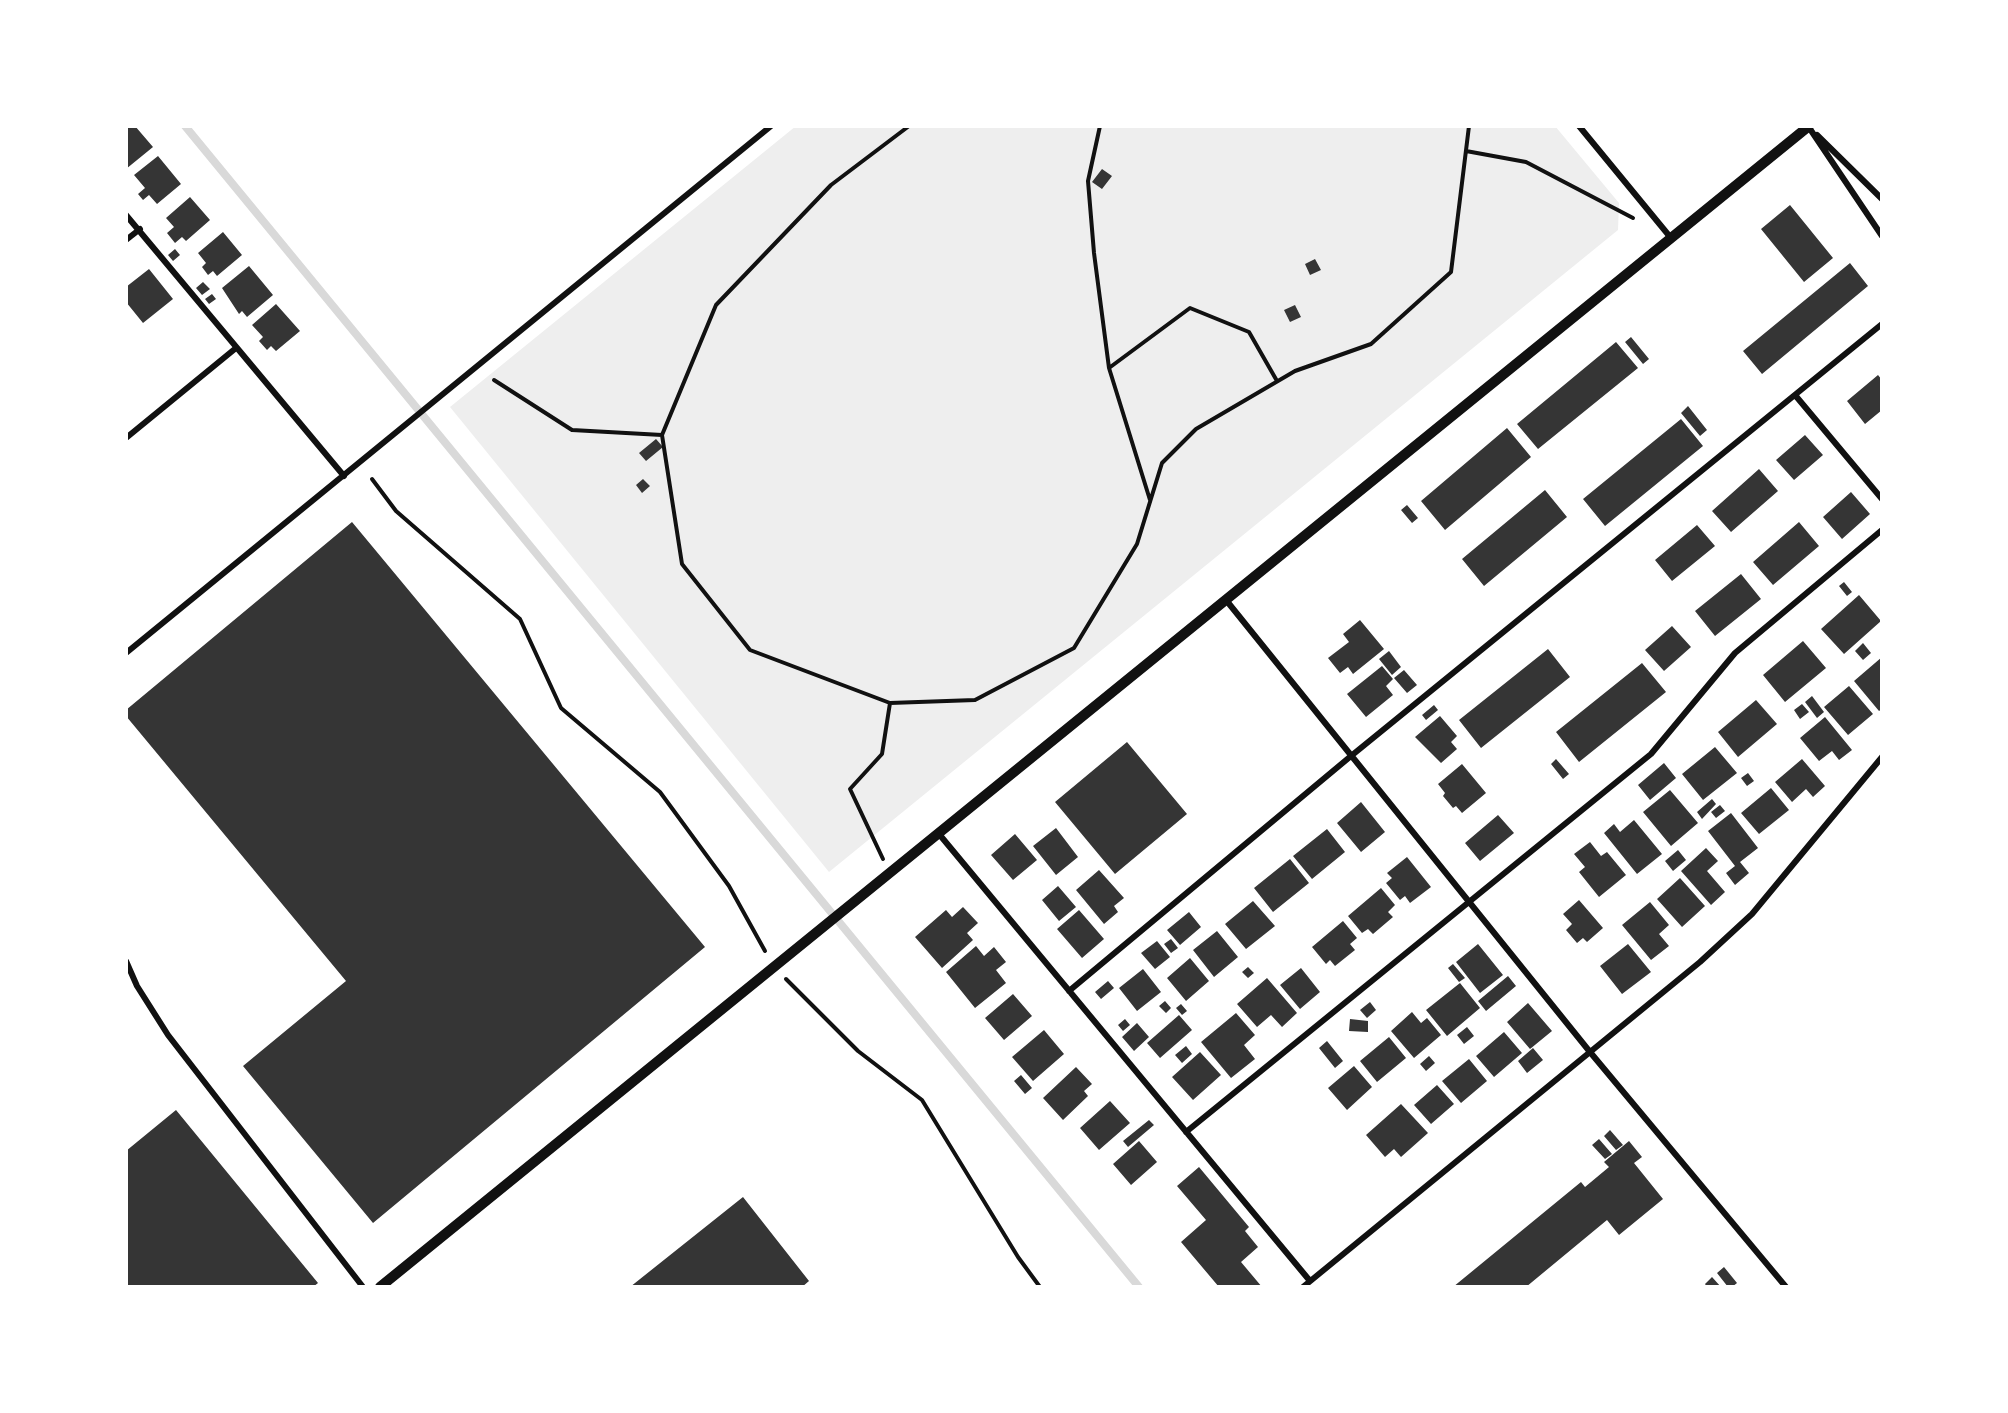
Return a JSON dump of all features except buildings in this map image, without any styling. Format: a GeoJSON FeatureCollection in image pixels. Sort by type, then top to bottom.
{"type":"FeatureCollection","features":[{"type":"Feature","properties":{"kind":"street"},"geometry":{"type":"LineString","coordinates":[[126,653],[771,126]]}},
{"type":"Feature","properties":{"kind":"street"},"geometry":{"type":"LineString","coordinates":[[1579,126],[1671,238]]}},
{"type":"Feature","properties":{"kind":"street"},"geometry":{"type":"LineString","coordinates":[[380,1287],[1808,126]]}},
{"type":"Feature","properties":{"kind":"street"},"geometry":{"type":"LineString","coordinates":[[1808,126],[1882,199]]}},
{"type":"Feature","properties":{"kind":"street"},"geometry":{"type":"LineString","coordinates":[[1808,126],[1882,236]]}},
{"type":"Feature","properties":{"kind":"street"},"geometry":{"type":"LineString","coordinates":[[126,215],[344,476]]}},
{"type":"Feature","properties":{"kind":"street"},"geometry":{"type":"LineString","coordinates":[[126,240],[140,229]]}},
{"type":"Feature","properties":{"kind":"street"},"geometry":{"type":"LineString","coordinates":[[1069,991],[1351,756],[1882,324]]}},
{"type":"Feature","properties":{"kind":"street"},"geometry":{"type":"LineString","coordinates":[[126,438],[236,348]]}},
{"type":"Feature","properties":{"kind":"street"},"geometry":{"type":"LineString","coordinates":[[1795,395],[1882,499]]}},
{"type":"Feature","properties":{"kind":"street"},"geometry":{"type":"LineString","coordinates":[[1186,1132],[1651,754],[1735,653],[1882,530]]}},
{"type":"Feature","properties":{"kind":"street"},"geometry":{"type":"LineString","coordinates":[[1226,600],[1590,1052],[1786,1287]]}},
{"type":"Feature","properties":{"kind":"street"},"geometry":{"type":"LineString","coordinates":[[1303,1287],[1700,962],[1752,914],[1882,757]]}},
{"type":"Feature","properties":{"kind":"street"},"geometry":{"type":"LineString","coordinates":[[939,834],[1310,1281]]}},
{"type":"Feature","properties":{"kind":"street"},"geometry":{"type":"LineString","coordinates":[[126,961],[137,986],[168,1035],[363,1287]]}},
{"type":"Feature","properties":{"kind":"path"},"geometry":{"type":"LineString","coordinates":[[909,126],[831,186],[716,305],[662,435],[682,564],[750,650],[890,703],[975,700],[1074,648],[1137,544],[1162,463],[1196,429],[1295,371],[1371,344],[1451,272],[1468,126]]}},
{"type":"Feature","properties":{"kind":"path"},"geometry":{"type":"LineString","coordinates":[[1100,126],[1088,181],[1094,253],[1109,368],[1150,500]]}},
{"type":"Feature","properties":{"kind":"path"},"geometry":{"type":"LineString","coordinates":[[1466,151],[1526,162],[1640,222]]}},
{"type":"Feature","properties":{"kind":"path"},"geometry":{"type":"LineString","coordinates":[[1109,368],[1190,308],[1249,332],[1277,381]]}},
{"type":"Feature","properties":{"kind":"path"},"geometry":{"type":"LineString","coordinates":[[494,380],[572,430],[662,435]]}},
{"type":"Feature","properties":{"kind":"path"},"geometry":{"type":"LineString","coordinates":[[372,479],[396,511],[520,619],[561,708],[660,792],[729,886],[774,967],[858,1051],[922,1100],[1018,1257],[1040,1287]]}},
{"type":"Feature","properties":{"kind":"path"},"geometry":{"type":"LineString","coordinates":[[890,703],[882,754],[850,789],[890,873]]}},
{"type":"Feature","properties":{"kind":"shaded area"},"geometry":{"type":"Polygon","coordinates":[[[796,126],[1555,126],[1619,203],[1618,230],[829,872],[450,407],[796,126]]]}},
{"type":"Feature","properties":{"kind":"waterway"},"geometry":{"type":"LineString","coordinates":[[185,126],[1139,1287]]}}]}
